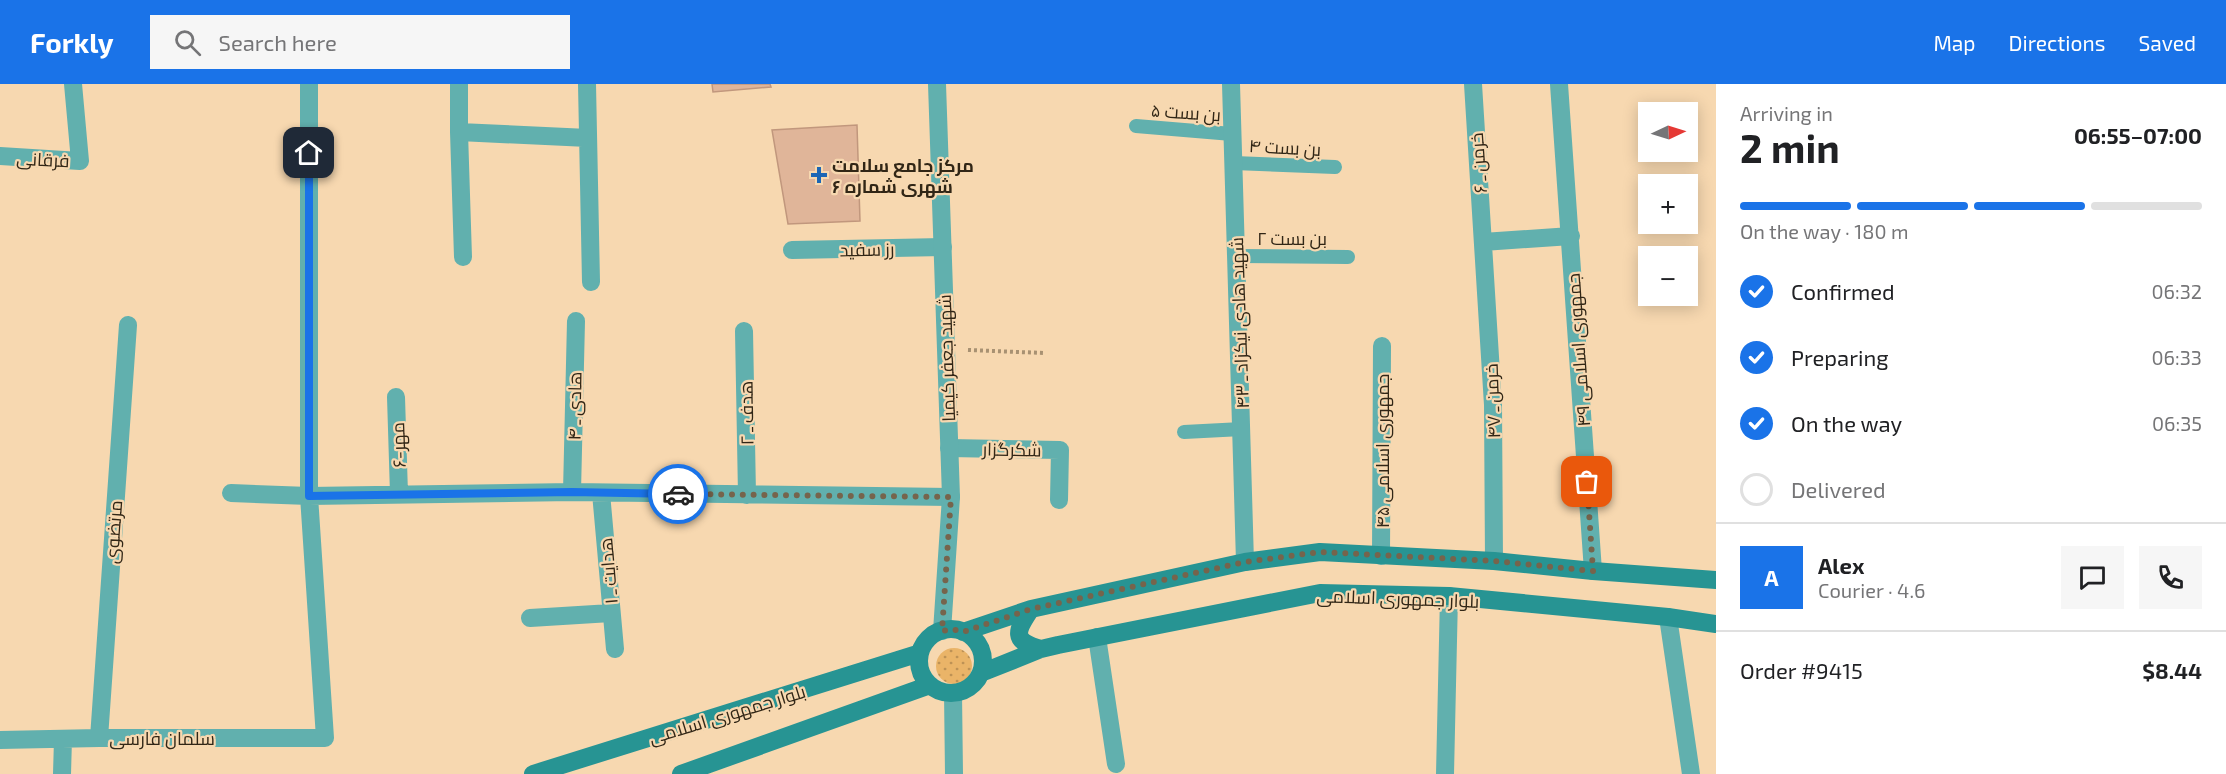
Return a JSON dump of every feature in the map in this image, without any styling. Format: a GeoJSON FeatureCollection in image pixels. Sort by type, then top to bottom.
{"type":"FeatureCollection","features":[{"type":"Feature","properties":{"kind":"main road"},"geometry":{"type":"LineString","coordinates":[[963,632],[1031,609],[1245,562],[1320,552],[1494,561],[1716,580]]}},
{"type":"Feature","properties":{"kind":"main road","name":"بلوار جمهوری اسلامی"},"geometry":{"type":"LineString","coordinates":[[981,673],[1041,649],[1320,593],[1449,597],[1668,617],[1716,624]]}},
{"type":"Feature","properties":{"kind":"main road"},"geometry":{"type":"LineString","coordinates":[[1031,609],[1020,624],[1018,631],[1020,639],[1026,645],[1041,649]]}},
{"type":"Feature","properties":{"kind":"main road"},"geometry":{"type":"LineString","coordinates":[[952,629],[963,632],[973,638],[981,648],[983,660],[981,673],[970,687],[953,693],[944,693],[930,685],[921,671],[920,653],[932,636],[942,631],[952,629]]}},
{"type":"Feature","properties":{"kind":"main road","name":"بلوار جمهوری اسلامی"},"geometry":{"type":"LineString","coordinates":[[533,774],[920,653]]}},
{"type":"Feature","properties":{"kind":"main road","name":"بلوار جمهوری اسلامی"},"geometry":{"type":"LineString","coordinates":[[681,774],[930,685]]}},
{"type":"Feature","properties":{"kind":"street","name":"فرقانی"},"geometry":{"type":"LineString","coordinates":[[0,156],[80,161],[73,84]]}},
{"type":"Feature","properties":{"kind":"street"},"geometry":{"type":"LineString","coordinates":[[309,84],[309,496]]}},
{"type":"Feature","properties":{"kind":"street"},"geometry":{"type":"LineString","coordinates":[[459,84],[463,257]]}},
{"type":"Feature","properties":{"kind":"street"},"geometry":{"type":"LineString","coordinates":[[587,84],[591,282]]}},
{"type":"Feature","properties":{"kind":"street","name":"شهید جعفر کیمیا"},"geometry":{"type":"LineString","coordinates":[[937,84],[951,497],[942,631]]}},
{"type":"Feature","properties":{"kind":"street","name":"شهید هادی نیکزاد ـ ۴۳"},"geometry":{"type":"LineString","coordinates":[[1231,84],[1245,562]]}},
{"type":"Feature","properties":{"kind":"street","name":"خرمن ـ ۶"},"geometry":{"type":"LineString","coordinates":[[1473,84],[1483,242]]}},
{"type":"Feature","properties":{"kind":"street","name":"جمهوری اسلامی ۴۹"},"geometry":{"type":"LineString","coordinates":[[1559,84],[1593,571]]}},
{"type":"Feature","properties":{"kind":"street"},"geometry":{"type":"LineString","coordinates":[[459,132],[588,138]]}},
{"type":"Feature","properties":{"kind":"street"},"geometry":{"type":"LineString","coordinates":[[1483,242],[1571,236]]}},
{"type":"Feature","properties":{"kind":"street","name":"خرمن ـ ۴۷"},"geometry":{"type":"LineString","coordinates":[[1483,242],[1493,405],[1494,561]]}},
{"type":"Feature","properties":{"kind":"street","name":"رز سفید"},"geometry":{"type":"LineString","coordinates":[[792,250],[943,247]]}},
{"type":"Feature","properties":{"kind":"street","name":"هادی ـ ۴"},"geometry":{"type":"LineString","coordinates":[[572,492],[576,321]]}},
{"type":"Feature","properties":{"kind":"street","name":"مرتضوی"},"geometry":{"type":"LineString","coordinates":[[99,738],[128,325]]}},
{"type":"Feature","properties":{"kind":"street","name":"هدف ـ ۲"},"geometry":{"type":"LineString","coordinates":[[744,331],[747,495]]}},
{"type":"Feature","properties":{"kind":"street","name":"جمهوری اسلامی ۴۵"},"geometry":{"type":"LineString","coordinates":[[1381,556],[1382,346]]}},
{"type":"Feature","properties":{"kind":"street","name":"مهر-۶"},"geometry":{"type":"LineString","coordinates":[[396,397],[399,494]]}},
{"type":"Feature","properties":{"kind":"street","name":"شکرگزار"},"geometry":{"type":"LineString","coordinates":[[949,448],[1060,450],[1059,500]]}},
{"type":"Feature","properties":{"kind":"street"},"geometry":{"type":"LineString","coordinates":[[231,493],[309,496],[572,492],[951,497]]}},
{"type":"Feature","properties":{"kind":"street","name":"هدایت ـ ۱"},"geometry":{"type":"LineString","coordinates":[[601,494],[615,649]]}},
{"type":"Feature","properties":{"kind":"street","name":"سلمان فارسی"},"geometry":{"type":"LineString","coordinates":[[0,740],[325,738],[309,496]]}},
{"type":"Feature","properties":{"kind":"street"},"geometry":{"type":"LineString","coordinates":[[1446,774],[1449,597]]}},
{"type":"Feature","properties":{"kind":"street"},"geometry":{"type":"LineString","coordinates":[[530,618],[611,613]]}},
{"type":"Feature","properties":{"kind":"street"},"geometry":{"type":"LineString","coordinates":[[1668,617],[1691,774]]}},
{"type":"Feature","properties":{"kind":"street"},"geometry":{"type":"LineString","coordinates":[[1097,637],[1116,764]]}},
{"type":"Feature","properties":{"kind":"street"},"geometry":{"type":"LineString","coordinates":[[953,693],[954,774]]}},
{"type":"Feature","properties":{"kind":"street"},"geometry":{"type":"LineString","coordinates":[[62,774],[63,739]]}},
{"type":"Feature","properties":{"kind":"lane","name":"بن بست ۵"},"geometry":{"type":"LineString","coordinates":[[1136,126],[1232,134]]}},
{"type":"Feature","properties":{"kind":"lane","name":"بن بست ۴"},"geometry":{"type":"LineString","coordinates":[[1234,163],[1335,167]]}},
{"type":"Feature","properties":{"kind":"lane","name":"بن بست ۲"},"geometry":{"type":"LineString","coordinates":[[1236,256],[1348,257]]}},
{"type":"Feature","properties":{"kind":"lane"},"geometry":{"type":"LineString","coordinates":[[1184,432],[1242,429]]}},
{"type":"Feature","properties":{"kind":"path"},"geometry":{"type":"LineString","coordinates":[[946,349],[1044,353]]}},
{"type":"Feature","properties":{"kind":"shaded area"},"geometry":{"type":"Polygon","coordinates":[[[954,648],[967,653],[972,666],[967,679],[954,684],[941,679],[936,666],[941,653],[954,648]]]}},
{"type":"Feature","properties":{"kind":"building"},"geometry":{"type":"Polygon","coordinates":[[[712,84],[770,84],[771,87],[713,92],[712,84]]]}},
{"type":"Feature","properties":{"kind":"building","name":"مرکز جامع سلامت شهری شماره ۶"},"geometry":{"type":"Polygon","coordinates":[[[857,125],[860,221],[788,224],[772,130],[857,125]]]}},
{"type":"Feature","properties":{"kind":"way so far"},"geometry":{"type":"LineString","coordinates":[[678,494],[951,497],[942,631],[952,629],[963,632],[1031,609],[1245,562],[1320,552],[1494,561],[1593,571],[1587,482]]}},
{"type":"Feature","properties":{"kind":"place","name":"مرکز جامع سلامت شهری شماره ۶"},"geometry":{"type":"Point","coordinates":[819,175]}},
{"type":"Feature","properties":{"kind":"route"},"geometry":{"type":"LineString","coordinates":[[309,153],[309,496],[572,492],[678,494]]}}]}
